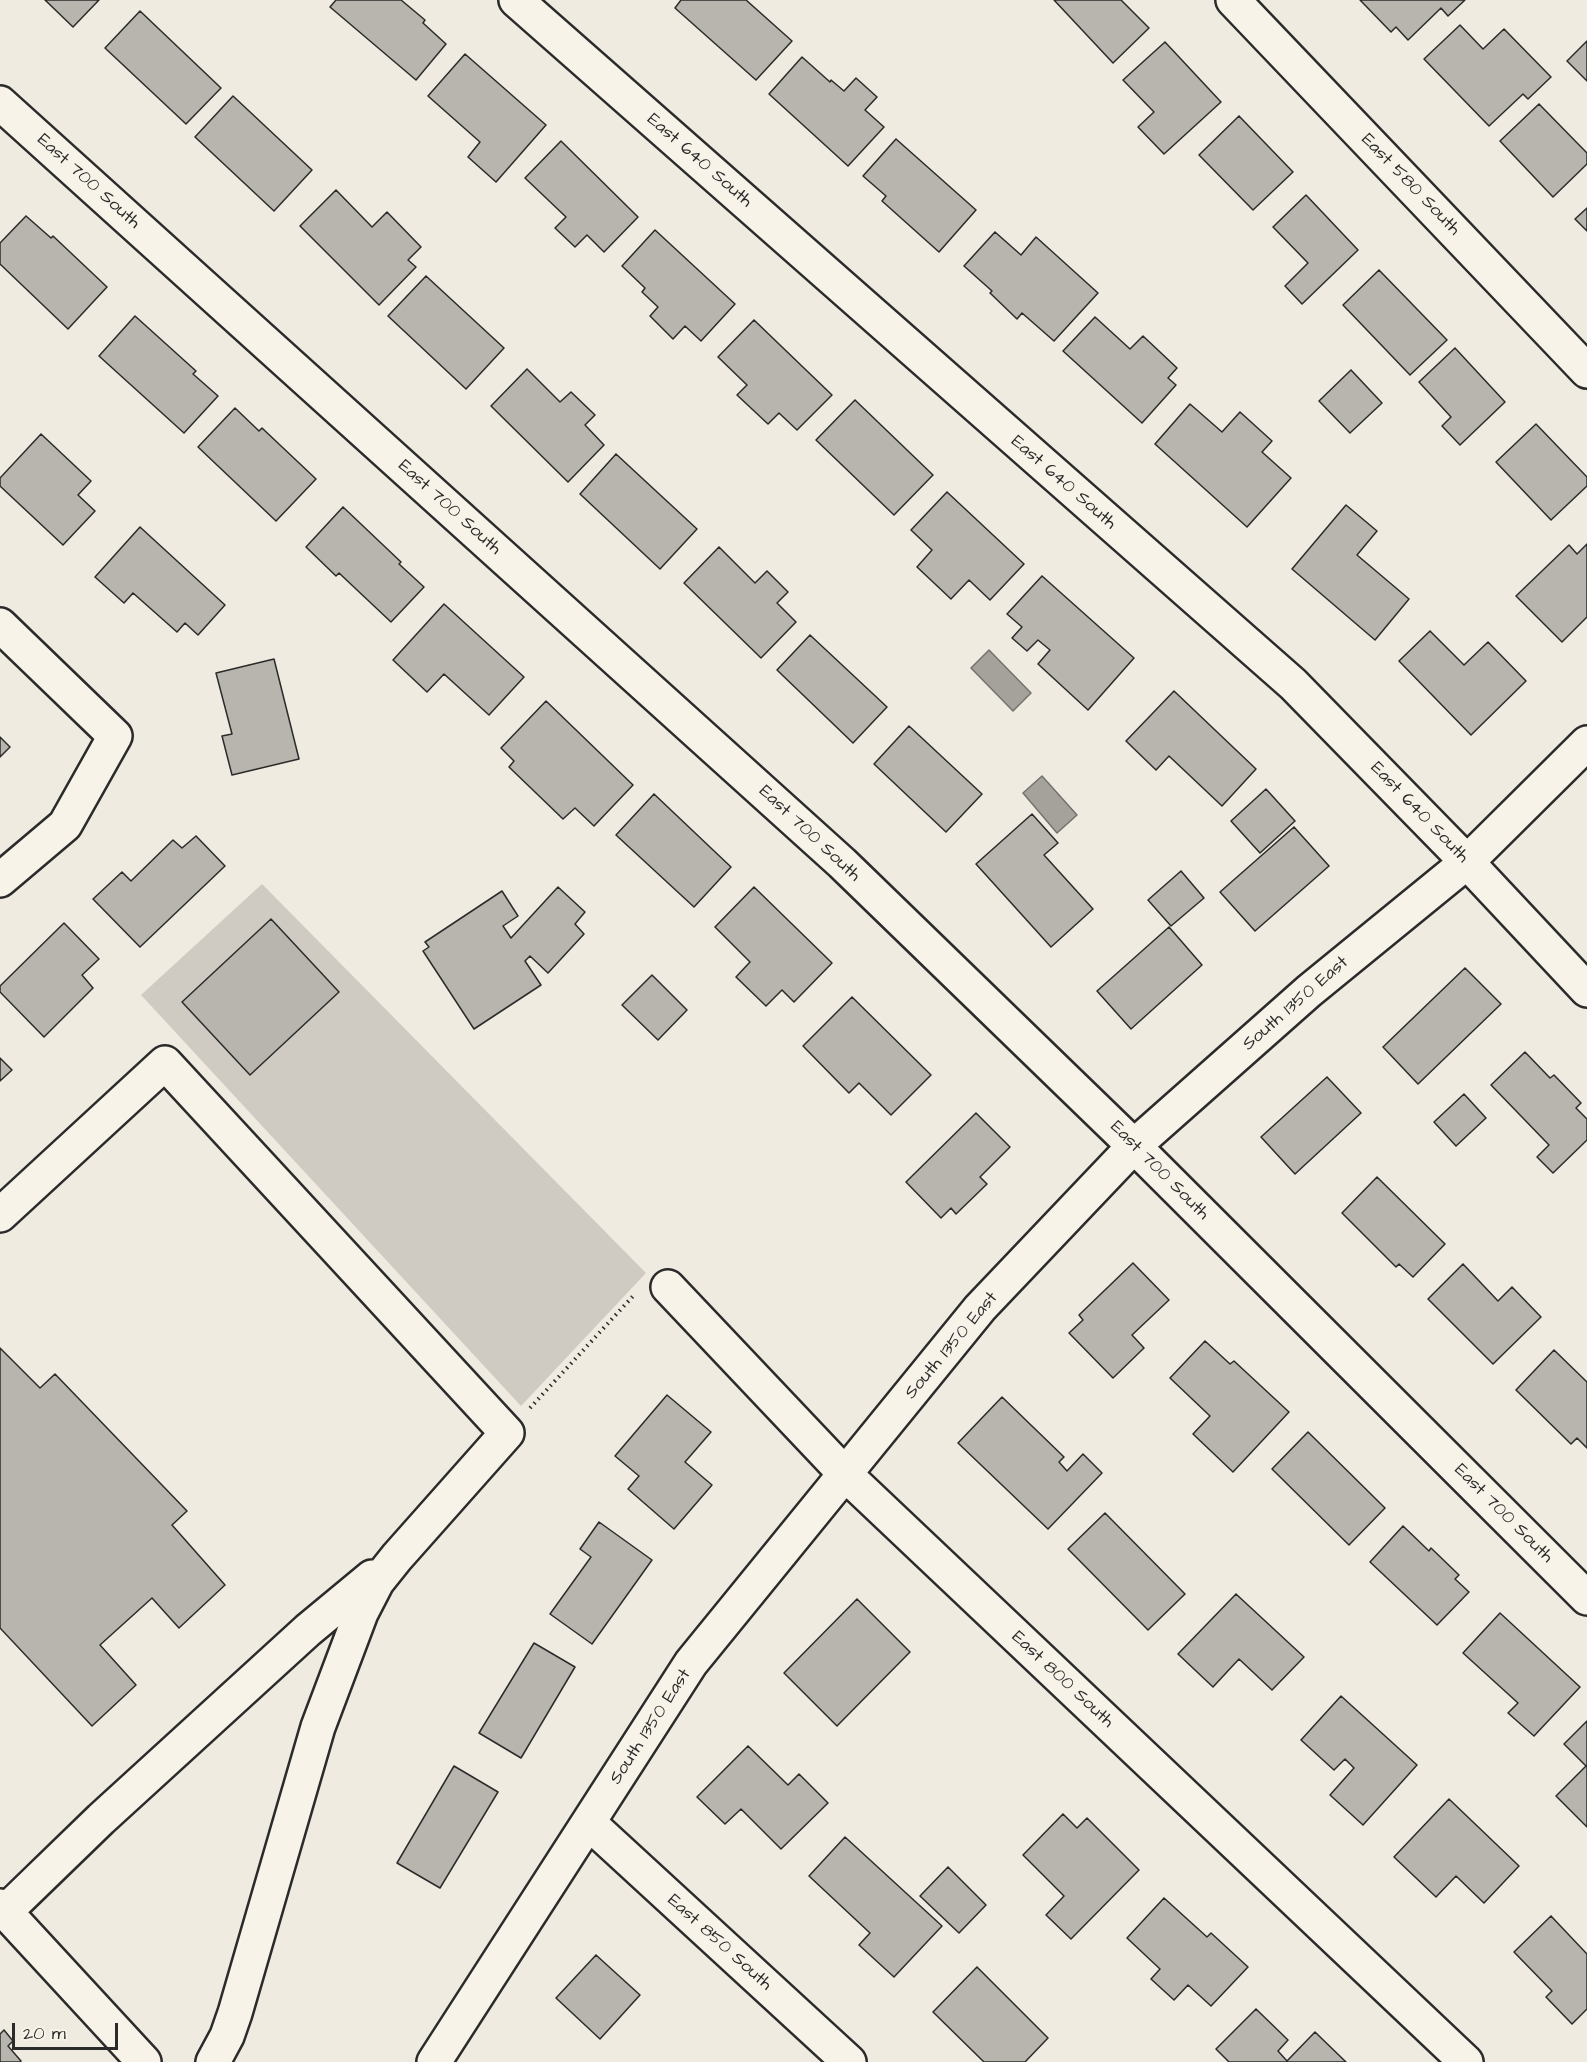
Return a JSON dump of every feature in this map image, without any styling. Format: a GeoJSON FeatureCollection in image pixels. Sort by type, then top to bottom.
{"type":"FeatureCollection","features":[{"type":"Feature","properties":{"kind":"street","name":"East 640 South"},"geometry":{"type":"LineString","coordinates":[[516,0],[1293,684],[1467,862],[1587,990]]}},
{"type":"Feature","properties":{"kind":"street","name":"East 580 South"},"geometry":{"type":"LineString","coordinates":[[1233,0],[1587,371]]}},
{"type":"Feature","properties":{"kind":"street","name":"East 700 South"},"geometry":{"type":"LineString","coordinates":[[0,103],[842,863],[1134,1146],[1587,1598]]}},
{"type":"Feature","properties":{"kind":"street"},"geometry":{"type":"LineString","coordinates":[[0,625],[115,736],[65,825],[0,880]]}},
{"type":"Feature","properties":{"kind":"street","name":"South 1350 East"},"geometry":{"type":"LineString","coordinates":[[437,2060],[691,1663],[980,1308],[1134,1146],[1309,991],[1467,862],[1587,743]]}},
{"type":"Feature","properties":{"kind":"street"},"geometry":{"type":"LineString","coordinates":[[0,1215],[165,1064],[507,1433],[397,1557],[377,1582],[361,1612],[318,1726],[235,2013],[227,2036],[213,2062]]}},
{"type":"Feature","properties":{"kind":"street","name":"East 800 South"},"geometry":{"type":"LineString","coordinates":[[653,1289],[846,1475],[1466,2062]]}},
{"type":"Feature","properties":{"kind":"street"},"geometry":{"type":"LineString","coordinates":[[144,2062],[3,1909],[308,1630],[397,1557]]}},
{"type":"Feature","properties":{"kind":"street","name":"East 850 South"},"geometry":{"type":"LineString","coordinates":[[589,1823],[849,2062]]}},
{"type":"Feature","properties":{"kind":"path"},"geometry":{"type":"LineString","coordinates":[[526,1413],[653,1289]]}},
{"type":"Feature","properties":{"kind":"shaded area"},"geometry":{"type":"Polygon","coordinates":[[[989,650],[1031,693],[1013,711],[971,668],[989,650]]]}},
{"type":"Feature","properties":{"kind":"shaded area"},"geometry":{"type":"Polygon","coordinates":[[[1042,776],[1077,815],[1057,833],[1023,793],[1042,776]]]}},
{"type":"Feature","properties":{"kind":"shaded area"},"geometry":{"type":"Polygon","coordinates":[[[262,884],[646,1273],[521,1406],[141,995],[262,884]]]}},
{"type":"Feature","properties":{"kind":"building"},"geometry":{"type":"Polygon","coordinates":[[[45,0],[99,0],[73,27],[45,0]]]}},
{"type":"Feature","properties":{"kind":"building"},"geometry":{"type":"Polygon","coordinates":[[[336,0],[401,0],[425,20],[423,23],[446,44],[416,80],[330,7],[336,0]]]}},
{"type":"Feature","properties":{"kind":"building"},"geometry":{"type":"Polygon","coordinates":[[[681,0],[746,0],[792,41],[756,80],[675,8],[681,0]]]}},
{"type":"Feature","properties":{"kind":"building"},"geometry":{"type":"Polygon","coordinates":[[[1054,0],[1121,0],[1149,28],[1113,63],[1054,0]]]}},
{"type":"Feature","properties":{"kind":"building"},"geometry":{"type":"Polygon","coordinates":[[[1360,0],[1465,0],[1448,16],[1441,8],[1408,40],[1396,27],[1391,32],[1360,0]]]}},
{"type":"Feature","properties":{"kind":"building"},"geometry":{"type":"Polygon","coordinates":[[[140,11],[221,88],[186,124],[105,48],[140,11]]]}},
{"type":"Feature","properties":{"kind":"building"},"geometry":{"type":"Polygon","coordinates":[[[1460,25],[1483,49],[1504,29],[1551,77],[1528,99],[1523,94],[1489,126],[1424,59],[1460,25]]]}},
{"type":"Feature","properties":{"kind":"building"},"geometry":{"type":"Polygon","coordinates":[[[1587,41],[1587,81],[1567,61],[1587,41]]]}},
{"type":"Feature","properties":{"kind":"building"},"geometry":{"type":"Polygon","coordinates":[[[1165,42],[1221,102],[1164,154],[1138,127],[1154,112],[1123,80],[1165,42]]]}},
{"type":"Feature","properties":{"kind":"building"},"geometry":{"type":"Polygon","coordinates":[[[465,54],[546,125],[496,182],[468,157],[480,142],[428,96],[465,54]]]}},
{"type":"Feature","properties":{"kind":"building"},"geometry":{"type":"Polygon","coordinates":[[[802,57],[830,82],[831,80],[844,91],[856,78],[877,97],[865,110],[884,127],[848,166],[769,94],[802,57]]]}},
{"type":"Feature","properties":{"kind":"building"},"geometry":{"type":"Polygon","coordinates":[[[233,96],[312,170],[274,211],[195,137],[233,96]]]}},
{"type":"Feature","properties":{"kind":"building"},"geometry":{"type":"Polygon","coordinates":[[[1539,104],[1587,153],[1587,164],[1553,197],[1500,141],[1539,104]]]}},
{"type":"Feature","properties":{"kind":"building"},"geometry":{"type":"Polygon","coordinates":[[[1239,116],[1293,172],[1253,210],[1199,155],[1239,116]]]}},
{"type":"Feature","properties":{"kind":"building"},"geometry":{"type":"Polygon","coordinates":[[[896,139],[976,210],[939,252],[882,201],[886,196],[863,176],[896,139]]]}},
{"type":"Feature","properties":{"kind":"building"},"geometry":{"type":"Polygon","coordinates":[[[561,141],[638,217],[604,252],[587,235],[575,247],[555,228],[566,217],[525,178],[561,141]]]}},
{"type":"Feature","properties":{"kind":"building"},"geometry":{"type":"Polygon","coordinates":[[[336,190],[372,227],[387,212],[421,247],[408,260],[416,267],[379,305],[300,226],[336,190]]]}},
{"type":"Feature","properties":{"kind":"building"},"geometry":{"type":"Polygon","coordinates":[[[1306,195],[1358,250],[1302,304],[1285,286],[1308,263],[1273,227],[1306,195]]]}},
{"type":"Feature","properties":{"kind":"building"},"geometry":{"type":"Polygon","coordinates":[[[1587,208],[1587,231],[1575,219],[1587,208]]]}},
{"type":"Feature","properties":{"kind":"building"},"geometry":{"type":"Polygon","coordinates":[[[26,216],[51,238],[53,236],[107,287],[68,329],[0,264],[0,243],[26,216]]]}},
{"type":"Feature","properties":{"kind":"building"},"geometry":{"type":"Polygon","coordinates":[[[655,230],[735,304],[701,341],[685,326],[673,339],[650,316],[658,307],[642,292],[645,288],[622,266],[655,230]]]}},
{"type":"Feature","properties":{"kind":"building"},"geometry":{"type":"Polygon","coordinates":[[[995,232],[1021,255],[1036,237],[1098,293],[1054,341],[1022,313],[1017,319],[990,293],[992,291],[964,266],[995,232]]]}},
{"type":"Feature","properties":{"kind":"building"},"geometry":{"type":"Polygon","coordinates":[[[1379,270],[1447,340],[1410,375],[1343,305],[1379,270]]]}},
{"type":"Feature","properties":{"kind":"building"},"geometry":{"type":"Polygon","coordinates":[[[426,276],[504,348],[466,389],[388,316],[426,276]]]}},
{"type":"Feature","properties":{"kind":"building"},"geometry":{"type":"Polygon","coordinates":[[[135,316],[196,371],[193,374],[218,396],[184,433],[99,356],[135,316]]]}},
{"type":"Feature","properties":{"kind":"building"},"geometry":{"type":"Polygon","coordinates":[[[1095,317],[1130,349],[1143,336],[1177,368],[1168,378],[1176,385],[1142,423],[1063,351],[1095,317]]]}},
{"type":"Feature","properties":{"kind":"building"},"geometry":{"type":"Polygon","coordinates":[[[754,320],[832,395],[797,430],[779,413],[768,424],[737,395],[747,385],[718,357],[754,320]]]}},
{"type":"Feature","properties":{"kind":"building"},"geometry":{"type":"Polygon","coordinates":[[[1455,348],[1505,402],[1460,445],[1442,426],[1451,417],[1419,382],[1455,348]]]}},
{"type":"Feature","properties":{"kind":"building"},"geometry":{"type":"Polygon","coordinates":[[[527,369],[560,402],[571,392],[595,415],[585,425],[604,445],[568,482],[491,406],[527,369]]]}},
{"type":"Feature","properties":{"kind":"building"},"geometry":{"type":"Polygon","coordinates":[[[1351,370],[1382,403],[1350,433],[1319,401],[1351,370]]]}},
{"type":"Feature","properties":{"kind":"building"},"geometry":{"type":"Polygon","coordinates":[[[855,400],[933,475],[894,515],[816,440],[855,400]]]}},
{"type":"Feature","properties":{"kind":"building"},"geometry":{"type":"Polygon","coordinates":[[[1190,404],[1222,432],[1240,412],[1272,441],[1262,452],[1291,478],[1247,527],[1155,444],[1190,404]]]}},
{"type":"Feature","properties":{"kind":"building"},"geometry":{"type":"Polygon","coordinates":[[[235,408],[259,431],[262,428],[316,479],[276,521],[198,447],[235,408]]]}},
{"type":"Feature","properties":{"kind":"building"},"geometry":{"type":"Polygon","coordinates":[[[1536,424],[1587,477],[1587,486],[1551,520],[1496,462],[1536,424]]]}},
{"type":"Feature","properties":{"kind":"building"},"geometry":{"type":"Polygon","coordinates":[[[41,434],[91,481],[78,495],[95,511],[63,545],[0,486],[0,478],[41,434]]]}},
{"type":"Feature","properties":{"kind":"building"},"geometry":{"type":"Polygon","coordinates":[[[616,454],[697,529],[660,569],[580,494],[616,454]]]}},
{"type":"Feature","properties":{"kind":"building"},"geometry":{"type":"Polygon","coordinates":[[[947,492],[1024,564],[990,600],[969,580],[951,599],[917,567],[932,550],[911,530],[947,492]]]}},
{"type":"Feature","properties":{"kind":"building"},"geometry":{"type":"Polygon","coordinates":[[[1346,505],[1377,531],[1357,555],[1409,599],[1375,640],[1292,569],[1346,505]]]}},
{"type":"Feature","properties":{"kind":"building"},"geometry":{"type":"Polygon","coordinates":[[[343,507],[424,587],[391,622],[339,573],[336,576],[306,547],[343,507]]]}},
{"type":"Feature","properties":{"kind":"building"},"geometry":{"type":"Polygon","coordinates":[[[140,527],[225,605],[198,635],[185,623],[177,632],[133,593],[124,603],[95,577],[140,527]]]}},
{"type":"Feature","properties":{"kind":"building"},"geometry":{"type":"Polygon","coordinates":[[[1587,544],[1587,617],[1562,642],[1516,596],[1569,545],[1577,554],[1587,544]]]}},
{"type":"Feature","properties":{"kind":"building"},"geometry":{"type":"Polygon","coordinates":[[[719,547],[755,583],[767,571],[788,592],[777,603],[796,622],[761,658],[684,583],[719,547]]]}},
{"type":"Feature","properties":{"kind":"building"},"geometry":{"type":"Polygon","coordinates":[[[1042,576],[1134,658],[1088,710],[1038,664],[1050,650],[1038,640],[1027,651],[1012,638],[1022,627],[1007,614],[1042,576]]]}},
{"type":"Feature","properties":{"kind":"building"},"geometry":{"type":"Polygon","coordinates":[[[444,604],[524,677],[489,715],[444,674],[427,692],[393,660],[444,604]]]}},
{"type":"Feature","properties":{"kind":"building"},"geometry":{"type":"Polygon","coordinates":[[[1430,631],[1464,665],[1488,642],[1526,681],[1471,735],[1399,661],[1430,631]]]}},
{"type":"Feature","properties":{"kind":"building"},"geometry":{"type":"Polygon","coordinates":[[[810,635],[887,707],[853,743],[777,670],[810,635]]]}},
{"type":"Feature","properties":{"kind":"building"},"geometry":{"type":"Polygon","coordinates":[[[274,659],[299,759],[232,775],[222,736],[232,734],[216,673],[274,659]]]}},
{"type":"Feature","properties":{"kind":"building"},"geometry":{"type":"Polygon","coordinates":[[[1174,691],[1256,769],[1222,806],[1169,756],[1156,770],[1126,741],[1174,691]]]}},
{"type":"Feature","properties":{"kind":"building"},"geometry":{"type":"Polygon","coordinates":[[[546,701],[633,785],[594,826],[575,808],[563,819],[509,767],[514,761],[501,748],[546,701]]]}},
{"type":"Feature","properties":{"kind":"building"},"geometry":{"type":"Polygon","coordinates":[[[909,726],[982,794],[946,832],[874,764],[909,726]]]}},
{"type":"Feature","properties":{"kind":"building"},"geometry":{"type":"Polygon","coordinates":[[[0,737],[10,747],[0,757],[0,737]]]}},
{"type":"Feature","properties":{"kind":"building"},"geometry":{"type":"Polygon","coordinates":[[[1266,789],[1295,821],[1260,853],[1231,821],[1266,789]]]}},
{"type":"Feature","properties":{"kind":"building"},"geometry":{"type":"Polygon","coordinates":[[[654,794],[731,867],[694,907],[616,835],[654,794]]]}},
{"type":"Feature","properties":{"kind":"building"},"geometry":{"type":"Polygon","coordinates":[[[1032,814],[1058,843],[1044,855],[1093,909],[1051,947],[976,864],[1032,814]]]}},
{"type":"Feature","properties":{"kind":"building"},"geometry":{"type":"Polygon","coordinates":[[[1294,827],[1329,866],[1255,931],[1220,892],[1294,827]]]}},
{"type":"Feature","properties":{"kind":"building"},"geometry":{"type":"Polygon","coordinates":[[[196,836],[225,866],[140,947],[93,899],[122,872],[131,881],[173,840],[182,848],[196,836]]]}},
{"type":"Feature","properties":{"kind":"building"},"geometry":{"type":"Polygon","coordinates":[[[1181,871],[1204,898],[1171,926],[1148,900],[1181,871]]]}},
{"type":"Feature","properties":{"kind":"building"},"geometry":{"type":"Polygon","coordinates":[[[558,887],[585,912],[575,924],[584,934],[548,973],[530,956],[525,961],[541,985],[474,1029],[423,951],[429,947],[425,942],[502,891],[518,916],[503,926],[511,938],[558,887]]]}},
{"type":"Feature","properties":{"kind":"building"},"geometry":{"type":"Polygon","coordinates":[[[754,887],[832,963],[794,1002],[782,990],[766,1006],[736,977],[750,962],[715,927],[754,887]]]}},
{"type":"Feature","properties":{"kind":"building"},"geometry":{"type":"Polygon","coordinates":[[[271,919],[339,992],[250,1075],[182,1002],[271,919]]]}},
{"type":"Feature","properties":{"kind":"building"},"geometry":{"type":"Polygon","coordinates":[[[64,923],[99,959],[82,975],[93,988],[44,1037],[0,992],[0,986],[64,923]]]}},
{"type":"Feature","properties":{"kind":"building"},"geometry":{"type":"Polygon","coordinates":[[[1169,927],[1202,965],[1131,1029],[1097,991],[1169,927]]]}},
{"type":"Feature","properties":{"kind":"building"},"geometry":{"type":"Polygon","coordinates":[[[1465,968],[1501,1004],[1418,1084],[1383,1047],[1465,968]]]}},
{"type":"Feature","properties":{"kind":"building"},"geometry":{"type":"Polygon","coordinates":[[[652,975],[687,1010],[658,1040],[622,1005],[652,975]]]}},
{"type":"Feature","properties":{"kind":"building"},"geometry":{"type":"Polygon","coordinates":[[[852,997],[931,1075],[891,1115],[859,1083],[849,1093],[803,1046],[852,997]]]}},
{"type":"Feature","properties":{"kind":"building"},"geometry":{"type":"Polygon","coordinates":[[[1525,1052],[1550,1078],[1554,1075],[1581,1103],[1576,1108],[1587,1119],[1587,1140],[1553,1173],[1537,1157],[1549,1145],[1491,1085],[1525,1052]]]}},
{"type":"Feature","properties":{"kind":"building"},"geometry":{"type":"Polygon","coordinates":[[[0,1058],[12,1070],[0,1081],[0,1058]]]}},
{"type":"Feature","properties":{"kind":"building"},"geometry":{"type":"Polygon","coordinates":[[[1327,1077],[1361,1113],[1295,1174],[1261,1137],[1327,1077]]]}},
{"type":"Feature","properties":{"kind":"building"},"geometry":{"type":"Polygon","coordinates":[[[1464,1094],[1486,1118],[1456,1146],[1434,1122],[1464,1094]]]}},
{"type":"Feature","properties":{"kind":"building"},"geometry":{"type":"Polygon","coordinates":[[[976,1113],[1010,1147],[980,1177],[987,1184],[956,1214],[951,1208],[941,1218],[906,1182],[976,1113]]]}},
{"type":"Feature","properties":{"kind":"building"},"geometry":{"type":"Polygon","coordinates":[[[1377,1177],[1445,1244],[1413,1277],[1399,1264],[1396,1267],[1342,1213],[1377,1177]]]}},
{"type":"Feature","properties":{"kind":"building"},"geometry":{"type":"Polygon","coordinates":[[[1133,1263],[1169,1300],[1132,1335],[1144,1348],[1113,1378],[1069,1333],[1083,1320],[1079,1315],[1133,1263]]]}},
{"type":"Feature","properties":{"kind":"building"},"geometry":{"type":"Polygon","coordinates":[[[1463,1264],[1498,1301],[1512,1287],[1541,1317],[1493,1364],[1428,1299],[1463,1264]]]}},
{"type":"Feature","properties":{"kind":"building"},"geometry":{"type":"Polygon","coordinates":[[[1205,1341],[1230,1364],[1234,1361],[1289,1412],[1233,1472],[1193,1434],[1210,1416],[1170,1378],[1205,1341]]]}},
{"type":"Feature","properties":{"kind":"building"},"geometry":{"type":"Polygon","coordinates":[[[0,1348],[40,1388],[55,1374],[187,1511],[172,1525],[225,1585],[179,1628],[152,1598],[100,1645],[136,1685],[92,1726],[0,1628],[0,1348]]]}},
{"type":"Feature","properties":{"kind":"building"},"geometry":{"type":"Polygon","coordinates":[[[1554,1350],[1587,1382],[1587,1448],[1577,1438],[1571,1444],[1516,1390],[1554,1350]]]}},
{"type":"Feature","properties":{"kind":"building"},"geometry":{"type":"Polygon","coordinates":[[[667,1395],[711,1432],[685,1462],[712,1485],[674,1529],[628,1489],[639,1476],[615,1456],[667,1395]]]}},
{"type":"Feature","properties":{"kind":"building"},"geometry":{"type":"Polygon","coordinates":[[[1002,1397],[1064,1457],[1059,1462],[1067,1471],[1083,1454],[1102,1473],[1048,1529],[958,1443],[1002,1397]]]}},
{"type":"Feature","properties":{"kind":"building"},"geometry":{"type":"Polygon","coordinates":[[[1308,1432],[1385,1508],[1349,1545],[1272,1469],[1308,1432]]]}},
{"type":"Feature","properties":{"kind":"building"},"geometry":{"type":"Polygon","coordinates":[[[1105,1513],[1185,1594],[1148,1630],[1068,1549],[1105,1513]]]}},
{"type":"Feature","properties":{"kind":"building"},"geometry":{"type":"Polygon","coordinates":[[[599,1522],[652,1560],[592,1644],[550,1614],[591,1557],[580,1549],[599,1522]]]}},
{"type":"Feature","properties":{"kind":"building"},"geometry":{"type":"Polygon","coordinates":[[[1403,1526],[1429,1551],[1431,1548],[1459,1575],[1455,1579],[1469,1592],[1437,1625],[1370,1562],[1403,1526]]]}},
{"type":"Feature","properties":{"kind":"building"},"geometry":{"type":"Polygon","coordinates":[[[1236,1594],[1304,1657],[1272,1690],[1239,1659],[1213,1687],[1178,1654],[1236,1594]]]}},
{"type":"Feature","properties":{"kind":"building"},"geometry":{"type":"Polygon","coordinates":[[[857,1599],[910,1652],[837,1726],[784,1673],[857,1599]]]}},
{"type":"Feature","properties":{"kind":"building"},"geometry":{"type":"Polygon","coordinates":[[[1500,1613],[1580,1687],[1534,1736],[1508,1713],[1518,1703],[1463,1653],[1500,1613]]]}},
{"type":"Feature","properties":{"kind":"building"},"geometry":{"type":"Polygon","coordinates":[[[534,1643],[575,1667],[521,1758],[479,1733],[534,1643]]]}},
{"type":"Feature","properties":{"kind":"building"},"geometry":{"type":"Polygon","coordinates":[[[1341,1696],[1417,1765],[1363,1825],[1330,1795],[1354,1768],[1345,1759],[1334,1770],[1301,1740],[1341,1696]]]}},
{"type":"Feature","properties":{"kind":"building"},"geometry":{"type":"Polygon","coordinates":[[[1587,1721],[1587,1827],[1556,1796],[1586,1766],[1564,1744],[1587,1721]]]}},
{"type":"Feature","properties":{"kind":"building"},"geometry":{"type":"Polygon","coordinates":[[[748,1746],[788,1785],[799,1774],[828,1803],[781,1849],[741,1809],[725,1824],[697,1797],[748,1746]]]}},
{"type":"Feature","properties":{"kind":"building"},"geometry":{"type":"Polygon","coordinates":[[[454,1766],[498,1792],[440,1888],[397,1863],[454,1766]]]}},
{"type":"Feature","properties":{"kind":"building"},"geometry":{"type":"Polygon","coordinates":[[[1449,1799],[1519,1866],[1484,1903],[1456,1876],[1436,1897],[1394,1857],[1449,1799]]]}},
{"type":"Feature","properties":{"kind":"building"},"geometry":{"type":"Polygon","coordinates":[[[1063,1814],[1077,1828],[1087,1818],[1139,1870],[1071,1939],[1046,1915],[1064,1896],[1023,1855],[1063,1814]]]}},
{"type":"Feature","properties":{"kind":"building"},"geometry":{"type":"Polygon","coordinates":[[[845,1837],[942,1926],[894,1977],[859,1945],[870,1933],[809,1876],[845,1837]]]}},
{"type":"Feature","properties":{"kind":"building"},"geometry":{"type":"Polygon","coordinates":[[[948,1867],[986,1905],[959,1933],[920,1896],[948,1867]]]}},
{"type":"Feature","properties":{"kind":"building"},"geometry":{"type":"Polygon","coordinates":[[[1164,1898],[1207,1937],[1211,1933],[1248,1967],[1211,2006],[1188,1985],[1174,2000],[1151,1979],[1160,1969],[1127,1938],[1164,1898]]]}},
{"type":"Feature","properties":{"kind":"building"},"geometry":{"type":"Polygon","coordinates":[[[1551,1916],[1587,1954],[1587,2009],[1572,2024],[1546,1997],[1552,1991],[1514,1952],[1551,1916]]]}},
{"type":"Feature","properties":{"kind":"building"},"geometry":{"type":"Polygon","coordinates":[[[596,1955],[640,1995],[600,2039],[556,1998],[596,1955]]]}},
{"type":"Feature","properties":{"kind":"building"},"geometry":{"type":"Polygon","coordinates":[[[977,1967],[1048,2038],[1025,2062],[984,2062],[933,2012],[977,1967]]]}},
{"type":"Feature","properties":{"kind":"building"},"geometry":{"type":"Polygon","coordinates":[[[1256,2009],[1288,2040],[1278,2051],[1287,2061],[1315,2032],[1346,2062],[1229,2062],[1216,2049],[1256,2009]]]}},
{"type":"Feature","properties":{"kind":"building"},"geometry":{"type":"Polygon","coordinates":[[[4,2030],[13,2041],[8,2046],[20,2062],[0,2062],[0,2034],[4,2030]]]}}]}
